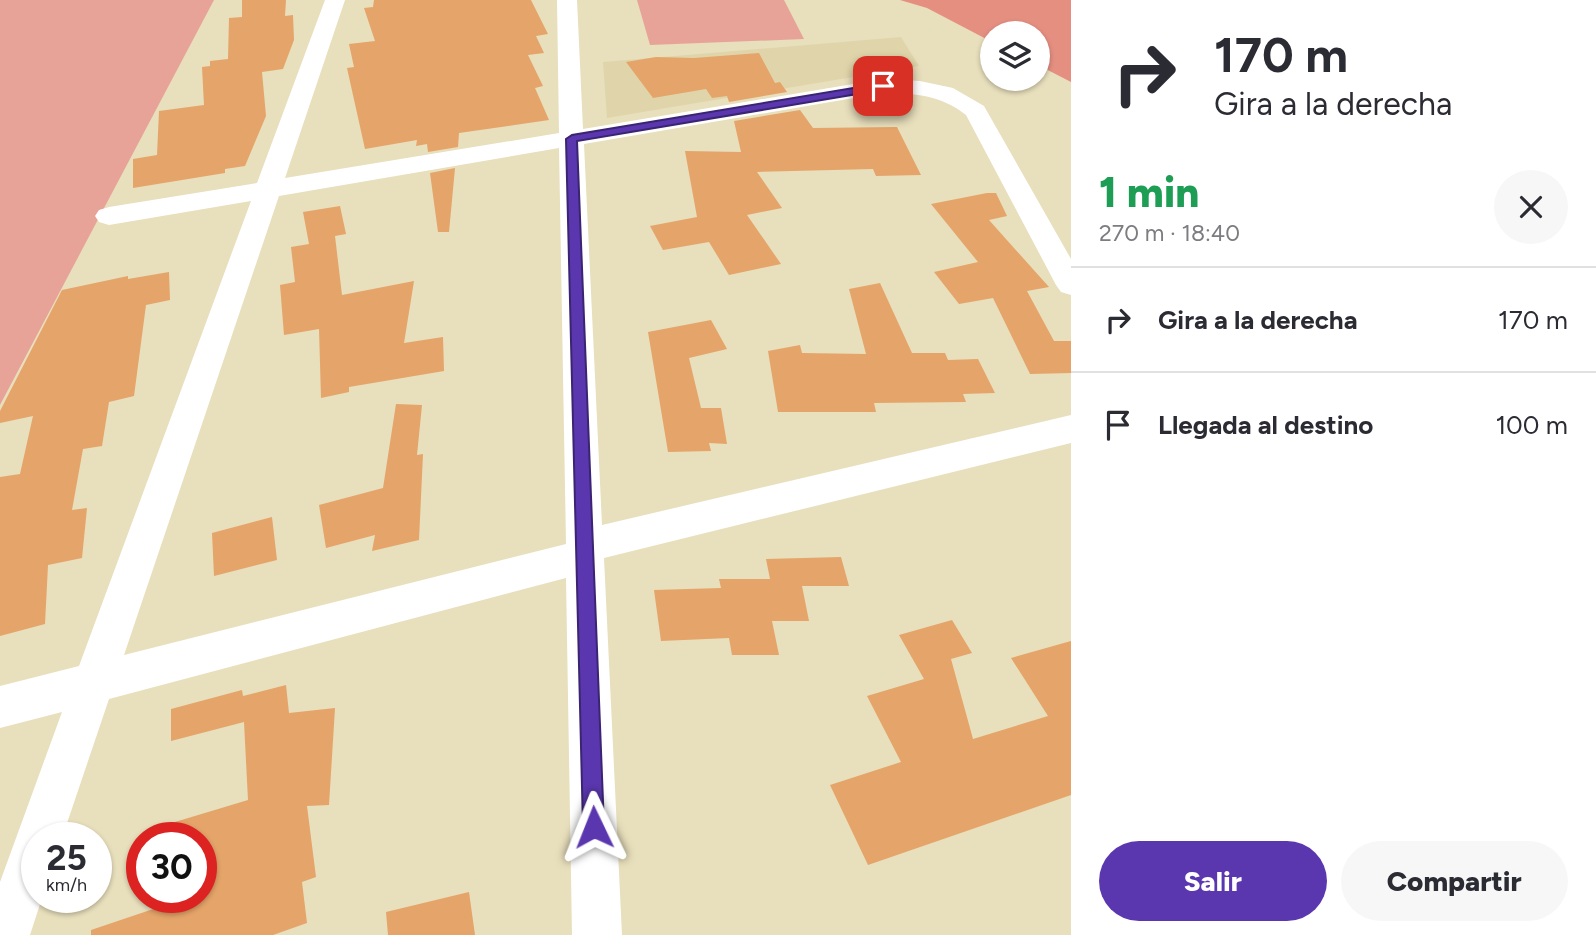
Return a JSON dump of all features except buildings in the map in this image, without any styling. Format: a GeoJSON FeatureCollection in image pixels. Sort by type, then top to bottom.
{"type":"FeatureCollection","features":[{"type":"Feature","properties":{"kind":"street"},"geometry":{"type":"LineString","coordinates":[[45,822],[335,0]]}},
{"type":"Feature","properties":{"kind":"street"},"geometry":{"type":"LineString","coordinates":[[567,0],[597,935]]}},
{"type":"Feature","properties":{"kind":"street"},"geometry":{"type":"LineString","coordinates":[[108,216],[883,86],[911,86],[939,91],[964,101],[976,111],[1071,285]]}},
{"type":"Feature","properties":{"kind":"street"},"geometry":{"type":"LineString","coordinates":[[0,706],[585,551],[1071,429]]}},
{"type":"Feature","properties":{"kind":"street"},"geometry":{"type":"LineString","coordinates":[[5,935],[21,890]]}},
{"type":"Feature","properties":{"kind":"shaded area"},"geometry":{"type":"Polygon","coordinates":[[[0,0],[214,0],[0,405],[0,0]]]}},
{"type":"Feature","properties":{"kind":"shaded area"},"geometry":{"type":"Polygon","coordinates":[[[637,0],[784,0],[804,39],[650,45],[637,0]]]}},
{"type":"Feature","properties":{"kind":"shaded area"},"geometry":{"type":"Polygon","coordinates":[[[900,0],[1071,0],[1071,82],[1050,71],[1050,21],[980,21],[980,36],[927,8],[900,0]]]}},
{"type":"Feature","properties":{"kind":"shaded area"},"geometry":{"type":"Polygon","coordinates":[[[901,37],[919,66],[607,118],[603,62],[901,37]]]}},
{"type":"Feature","properties":{"kind":"route"},"geometry":{"type":"LineString","coordinates":[[594,827],[572,139],[883,86]]}}]}
